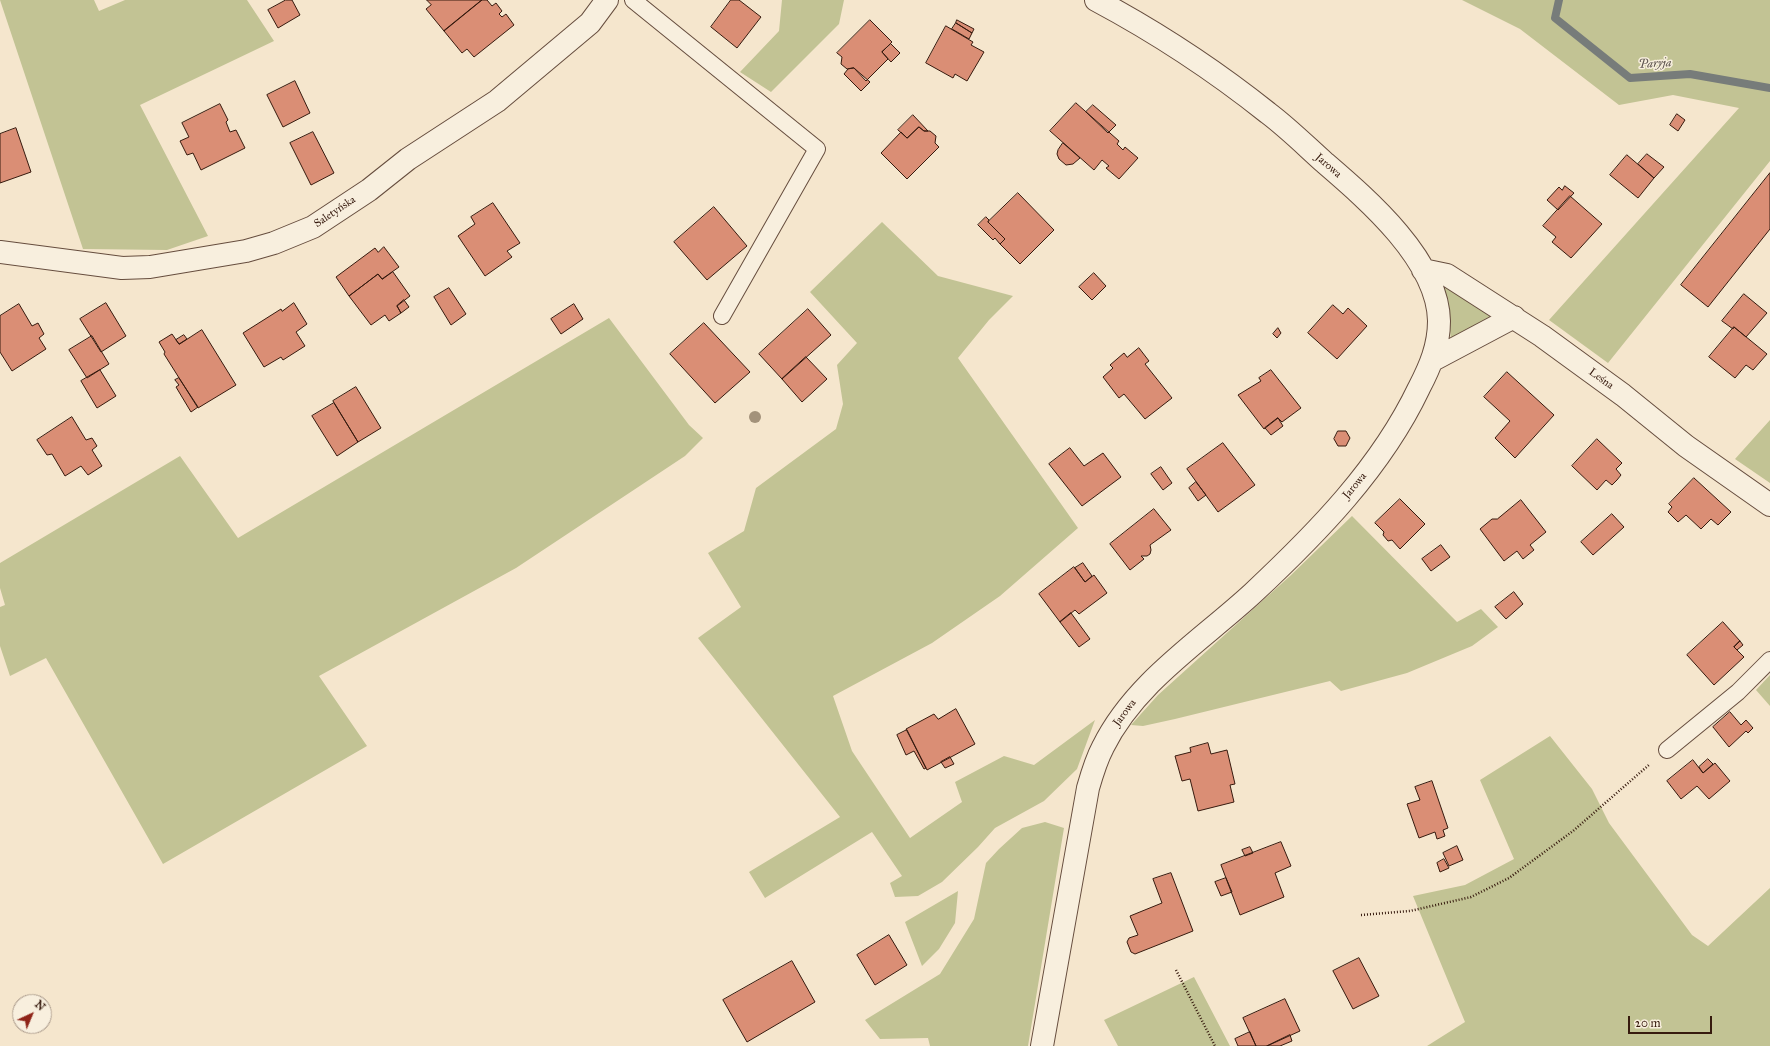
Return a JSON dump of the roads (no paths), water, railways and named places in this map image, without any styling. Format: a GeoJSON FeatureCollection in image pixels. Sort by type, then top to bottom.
{"type":"FeatureCollection","features":[{"type":"Feature","properties":{"kind":"street","name":"Saletyńska"},"geometry":{"type":"LineString","coordinates":[[0,252],[122,268],[150,267],[246,251],[274,243],[314,227],[369,190],[408,159],[498,101],[590,23],[607,0]]}},
{"type":"Feature","properties":{"kind":"street","name":"Jarowa"},"geometry":{"type":"LineString","coordinates":[[1042,1046],[1088,788],[1103,747],[1130,704],[1148,685],[1284,563],[1358,484],[1401,423],[1433,360],[1438,337],[1439,320],[1435,297],[1423,270],[1406,243],[1387,221],[1347,182],[1268,113],[1174,46],[1096,0]]}},
{"type":"Feature","properties":{"kind":"street","name":"Leśna"},"geometry":{"type":"LineString","coordinates":[[1423,270],[1447,275],[1514,317],[1623,395],[1686,446],[1770,505]]}},
{"type":"Feature","properties":{"kind":"street"},"geometry":{"type":"LineString","coordinates":[[1433,360],[1514,317]]}},
{"type":"Feature","properties":{"kind":"lane"},"geometry":{"type":"LineString","coordinates":[[633,0],[817,149],[722,316]]}},
{"type":"Feature","properties":{"kind":"lane"},"geometry":{"type":"LineString","coordinates":[[1667,750],[1738,692],[1770,660]]}},
{"type":"Feature","properties":{"kind":"waterway","name":"Paryja"},"geometry":{"type":"LineString","coordinates":[[1559,0],[1555,18],[1630,78],[1690,74],[1770,88]]}}]}
